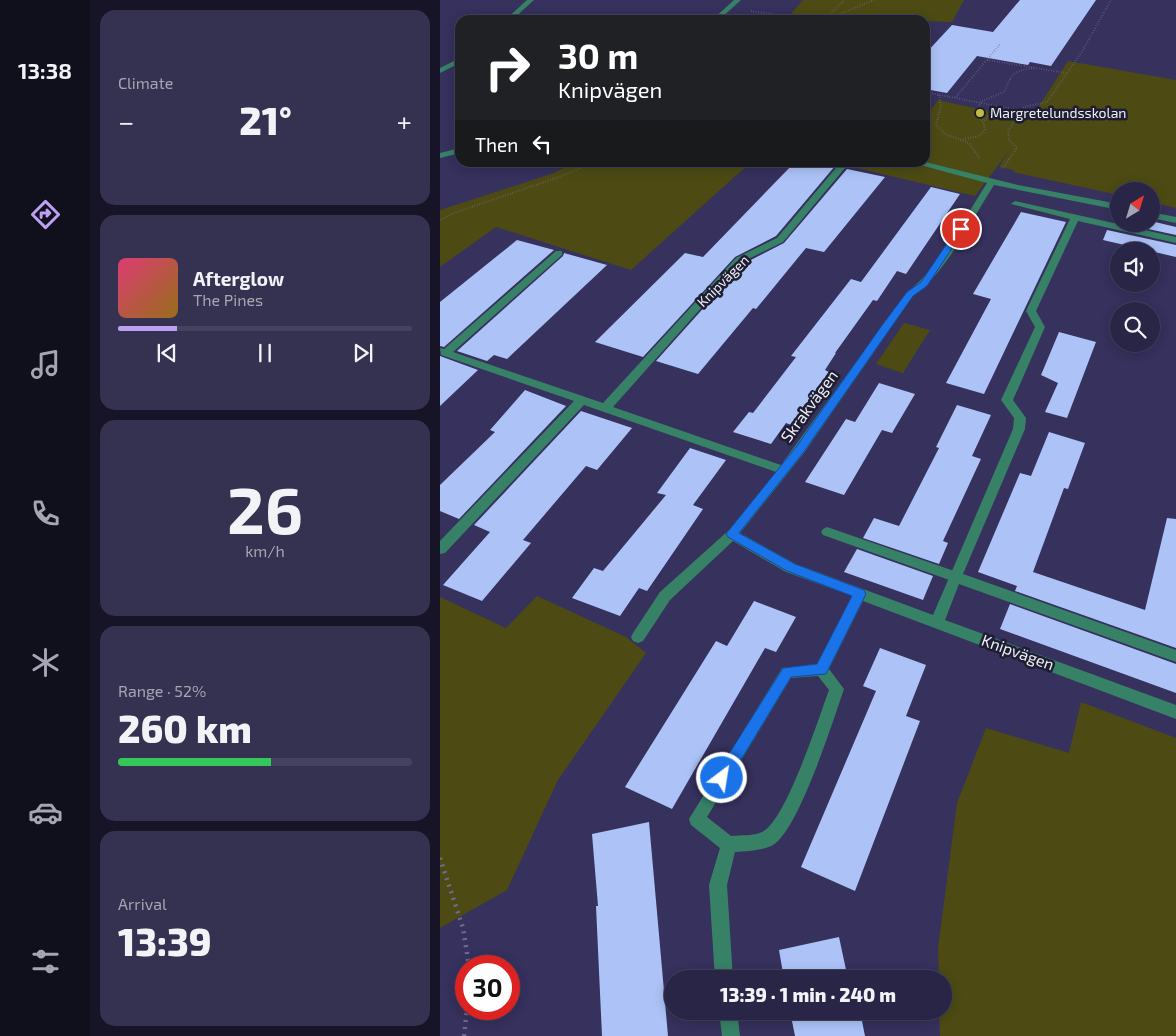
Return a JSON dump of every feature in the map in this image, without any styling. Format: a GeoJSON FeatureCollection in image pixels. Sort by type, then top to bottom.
{"type":"FeatureCollection","features":[{"type":"Feature","properties":{"kind":"street"},"geometry":{"type":"LineString","coordinates":[[514,15],[531,0]]}},
{"type":"Feature","properties":{"kind":"street"},"geometry":{"type":"LineString","coordinates":[[721,15],[738,0]]}},
{"type":"Feature","properties":{"kind":"street"},"geometry":{"type":"LineString","coordinates":[[440,71],[455,63]]}},
{"type":"Feature","properties":{"kind":"street"},"geometry":{"type":"LineString","coordinates":[[440,156],[455,152]]}},
{"type":"Feature","properties":{"kind":"street"},"geometry":{"type":"LineString","coordinates":[[930,166],[1018,188],[1110,205]]}},
{"type":"Feature","properties":{"kind":"street","name":"Knipvägen"},"geometry":{"type":"LineString","coordinates":[[605,408],[739,260],[780,240],[842,167]]}},
{"type":"Feature","properties":{"kind":"street","name":"Skrakvägen"},"geometry":{"type":"LineString","coordinates":[[638,637],[665,596],[732,534],[784,470],[910,294],[924,284],[930,276],[992,182]]}},
{"type":"Feature","properties":{"kind":"street"},"geometry":{"type":"LineString","coordinates":[[1015,204],[1176,240]]}},
{"type":"Feature","properties":{"kind":"street"},"geometry":{"type":"LineString","coordinates":[[1160,216],[1176,220]]}},
{"type":"Feature","properties":{"kind":"street"},"geometry":{"type":"LineString","coordinates":[[937,622],[1019,429],[1020,418],[1007,400],[1040,327],[1031,311],[1075,217]]}},
{"type":"Feature","properties":{"kind":"street"},"geometry":{"type":"LineString","coordinates":[[443,352],[559,253]]}},
{"type":"Feature","properties":{"kind":"street"},"geometry":{"type":"LineString","coordinates":[[443,352],[784,470]]}},
{"type":"Feature","properties":{"kind":"street"},"geometry":{"type":"LineString","coordinates":[[440,549],[582,400]]}},
{"type":"Feature","properties":{"kind":"street"},"geometry":{"type":"LineString","coordinates":[[827,532],[1176,656]]}},
{"type":"Feature","properties":{"kind":"street","name":"Knipvägen"},"geometry":{"type":"LineString","coordinates":[[732,534],[791,568],[1176,712]]}},
{"type":"Feature","properties":{"kind":"street"},"geometry":{"type":"LineString","coordinates":[[821,670],[860,594]]}},
{"type":"Feature","properties":{"kind":"street"},"geometry":{"type":"LineString","coordinates":[[821,670],[837,689],[814,749],[782,823],[768,838],[729,845],[697,819],[787,672],[821,670]]}},
{"type":"Feature","properties":{"kind":"street"},"geometry":{"type":"LineString","coordinates":[[723,970],[718,885],[729,845]]}},
{"type":"Feature","properties":{"kind":"street"},"geometry":{"type":"LineString","coordinates":[[729,1020],[731,1036]]}},
{"type":"Feature","properties":{"kind":"path"},"geometry":{"type":"LineString","coordinates":[[829,15],[845,0]]}},
{"type":"Feature","properties":{"kind":"path"},"geometry":{"type":"LineString","coordinates":[[836,15],[874,0]]}},
{"type":"Feature","properties":{"kind":"path"},"geometry":{"type":"LineString","coordinates":[[992,182],[1017,148],[1007,136],[1008,131],[1024,108],[1047,102],[1082,50],[1111,0]]}},
{"type":"Feature","properties":{"kind":"path"},"geometry":{"type":"LineString","coordinates":[[730,8],[777,15]]}},
{"type":"Feature","properties":{"kind":"path"},"geometry":{"type":"LineString","coordinates":[[955,98],[1000,44]]}},
{"type":"Feature","properties":{"kind":"path"},"geometry":{"type":"LineString","coordinates":[[987,60],[1066,73]]}},
{"type":"Feature","properties":{"kind":"path"},"geometry":{"type":"LineString","coordinates":[[981,112],[979,107],[981,103],[1004,92],[1011,76],[1016,71],[1036,68]]}},
{"type":"Feature","properties":{"kind":"path"},"geometry":{"type":"LineString","coordinates":[[930,93],[1022,111]]}},
{"type":"Feature","properties":{"kind":"path"},"geometry":{"type":"LineString","coordinates":[[939,95],[941,106],[936,125],[945,134],[969,143],[984,163],[1001,171]]}},
{"type":"Feature","properties":{"kind":"path"},"geometry":{"type":"LineString","coordinates":[[981,112],[988,114],[989,117],[983,121]]}},
{"type":"Feature","properties":{"kind":"path"},"geometry":{"type":"LineString","coordinates":[[963,140],[983,133],[985,130],[983,121],[977,117],[981,112]]}},
{"type":"Feature","properties":{"kind":"path"},"geometry":{"type":"LineString","coordinates":[[440,220],[454,213],[562,176],[583,167]]}},
{"type":"Feature","properties":{"kind":"path"},"geometry":{"type":"LineString","coordinates":[[440,858],[463,928],[467,955]]}},
{"type":"Feature","properties":{"kind":"path"},"geometry":{"type":"LineString","coordinates":[[464,1036],[466,1020]]}},
{"type":"Feature","properties":{"kind":"shaded area"},"geometry":{"type":"Polygon","coordinates":[[[803,0],[964,0],[952,22],[930,21],[930,15],[790,15],[803,0]]]}},
{"type":"Feature","properties":{"kind":"shaded area"},"geometry":{"type":"Polygon","coordinates":[[[1068,61],[1176,80],[1176,208],[1160,204],[1160,182],[1110,182],[1110,193],[1013,172],[1014,170],[999,167],[1009,151],[975,196],[853,167],[930,167],[930,111],[938,100],[1030,120],[1068,61]]]}},
{"type":"Feature","properties":{"kind":"shaded area"},"geometry":{"type":"Polygon","coordinates":[[[565,167],[746,167],[631,270],[496,227],[440,267],[440,210],[554,173],[565,167]]]}},
{"type":"Feature","properties":{"kind":"shaded area"},"geometry":{"type":"Polygon","coordinates":[[[904,323],[930,330],[903,373],[876,364],[904,323]]]}},
{"type":"Feature","properties":{"kind":"shaded area"},"geometry":{"type":"Polygon","coordinates":[[[537,596],[626,637],[646,653],[558,780],[507,890],[440,928],[440,597],[506,628],[537,596]]]}},
{"type":"Feature","properties":{"kind":"shaded area"},"geometry":{"type":"Polygon","coordinates":[[[1081,702],[1176,738],[1176,1036],[940,1036],[939,1020],[952,1020],[952,970],[939,970],[938,948],[957,803],[986,728],[1069,753],[1081,702]]]}},
{"type":"Feature","properties":{"kind":"building"},"geometry":{"type":"Polygon","coordinates":[[[1020,0],[1096,0],[1051,66],[1030,62],[1028,65],[977,56],[947,93],[930,90],[930,49],[952,25],[993,32],[1020,0]]]}},
{"type":"Feature","properties":{"kind":"building"},"geometry":{"type":"Polygon","coordinates":[[[790,167],[834,167],[776,236],[735,257],[643,357],[595,342],[685,253],[703,257],[790,167]]]}},
{"type":"Feature","properties":{"kind":"building"},"geometry":{"type":"Polygon","coordinates":[[[847,169],[885,177],[824,252],[806,248],[756,309],[753,308],[698,374],[656,361],[743,264],[784,243],[847,169]]]}},
{"type":"Feature","properties":{"kind":"building"},"geometry":{"type":"Polygon","coordinates":[[[931,187],[960,194],[906,274],[897,271],[877,301],[873,300],[835,353],[825,370],[829,372],[791,425],[786,423],[771,444],[733,432],[749,412],[753,413],[796,357],[791,356],[851,279],[861,282],[931,187]]]}},
{"type":"Feature","properties":{"kind":"building"},"geometry":{"type":"Polygon","coordinates":[[[1021,212],[1066,222],[984,394],[946,383],[991,299],[973,294],[1021,212]]]}},
{"type":"Feature","properties":{"kind":"building"},"geometry":{"type":"Polygon","coordinates":[[[1160,223],[1176,227],[1176,235],[1160,232],[1160,223]]]}},
{"type":"Feature","properties":{"kind":"building"},"geometry":{"type":"Polygon","coordinates":[[[1107,230],[1176,245],[1176,257],[1160,253],[1160,242],[1112,242],[1103,240],[1107,230]]]}},
{"type":"Feature","properties":{"kind":"building"},"geometry":{"type":"Polygon","coordinates":[[[517,240],[554,250],[444,347],[440,346],[440,302],[517,240]]]}},
{"type":"Feature","properties":{"kind":"building"},"geometry":{"type":"Polygon","coordinates":[[[564,253],[607,265],[507,359],[494,355],[487,361],[457,351],[563,256],[564,253]]]}},
{"type":"Feature","properties":{"kind":"building"},"geometry":{"type":"Polygon","coordinates":[[[1059,332],[1096,342],[1067,418],[1045,412],[1058,383],[1041,375],[1059,332]]]}},
{"type":"Feature","properties":{"kind":"building"},"geometry":{"type":"Polygon","coordinates":[[[440,356],[478,370],[440,406],[440,356]]]}},
{"type":"Feature","properties":{"kind":"building"},"geometry":{"type":"Polygon","coordinates":[[[879,383],[915,394],[892,433],[882,430],[844,495],[805,482],[846,419],[855,422],[879,383]]]}},
{"type":"Feature","properties":{"kind":"building"},"geometry":{"type":"Polygon","coordinates":[[[525,390],[566,406],[459,519],[440,511],[440,485],[495,432],[490,430],[525,390]]]}},
{"type":"Feature","properties":{"kind":"building"},"geometry":{"type":"Polygon","coordinates":[[[957,405],[991,415],[972,456],[981,459],[943,541],[948,543],[939,564],[863,538],[874,518],[899,526],[939,448],[936,447],[957,405]]]}},
{"type":"Feature","properties":{"kind":"building"},"geometry":{"type":"Polygon","coordinates":[[[581,411],[632,428],[597,470],[586,466],[523,540],[531,543],[482,601],[443,585],[490,532],[474,525],[581,411]]]}},
{"type":"Feature","properties":{"kind":"building"},"geometry":{"type":"Polygon","coordinates":[[[1049,432],[1085,443],[1068,489],[1064,488],[1033,572],[1145,610],[1167,518],[1176,519],[1176,648],[1015,591],[1017,586],[978,572],[1020,473],[1031,476],[1049,432]]]}},
{"type":"Feature","properties":{"kind":"building"},"geometry":{"type":"Polygon","coordinates":[[[690,448],[726,460],[693,505],[703,509],[647,591],[639,588],[620,616],[572,598],[594,568],[603,571],[666,495],[657,493],[690,448]]]}},
{"type":"Feature","properties":{"kind":"building"},"geometry":{"type":"Polygon","coordinates":[[[857,549],[933,576],[923,600],[844,572],[857,549]]]}},
{"type":"Feature","properties":{"kind":"building"},"geometry":{"type":"Polygon","coordinates":[[[754,601],[796,617],[776,652],[765,648],[672,809],[625,787],[716,641],[727,646],[754,601]]]}},
{"type":"Feature","properties":{"kind":"building"},"geometry":{"type":"Polygon","coordinates":[[[1010,604],[1176,664],[1176,693],[1000,629],[1010,604]]]}},
{"type":"Feature","properties":{"kind":"building"},"geometry":{"type":"Polygon","coordinates":[[[880,648],[926,665],[906,716],[920,721],[855,891],[801,867],[876,691],[863,686],[880,648]]]}},
{"type":"Feature","properties":{"kind":"building"},"geometry":{"type":"Polygon","coordinates":[[[649,822],[664,991],[664,1020],[667,1020],[668,1036],[602,1036],[596,906],[598,906],[592,834],[649,822]]]}},
{"type":"Feature","properties":{"kind":"building"},"geometry":{"type":"Polygon","coordinates":[[[839,937],[846,970],[782,970],[779,950],[839,937]]]}},
{"type":"Feature","properties":{"kind":"building"},"geometry":{"type":"Polygon","coordinates":[[[792,1020],[862,1020],[865,1036],[795,1036],[792,1020]]]}},
{"type":"Feature","properties":{"kind":"place","name":"Margretelundsskolan"},"geometry":{"type":"Point","coordinates":[980,113]}},
{"type":"Feature","properties":{"kind":"route"},"geometry":{"type":"LineString","coordinates":[[722,778],[787,672],[821,670],[860,594],[791,568],[732,534],[800,450],[886,326],[910,294],[924,284],[961,229]]}}]}
